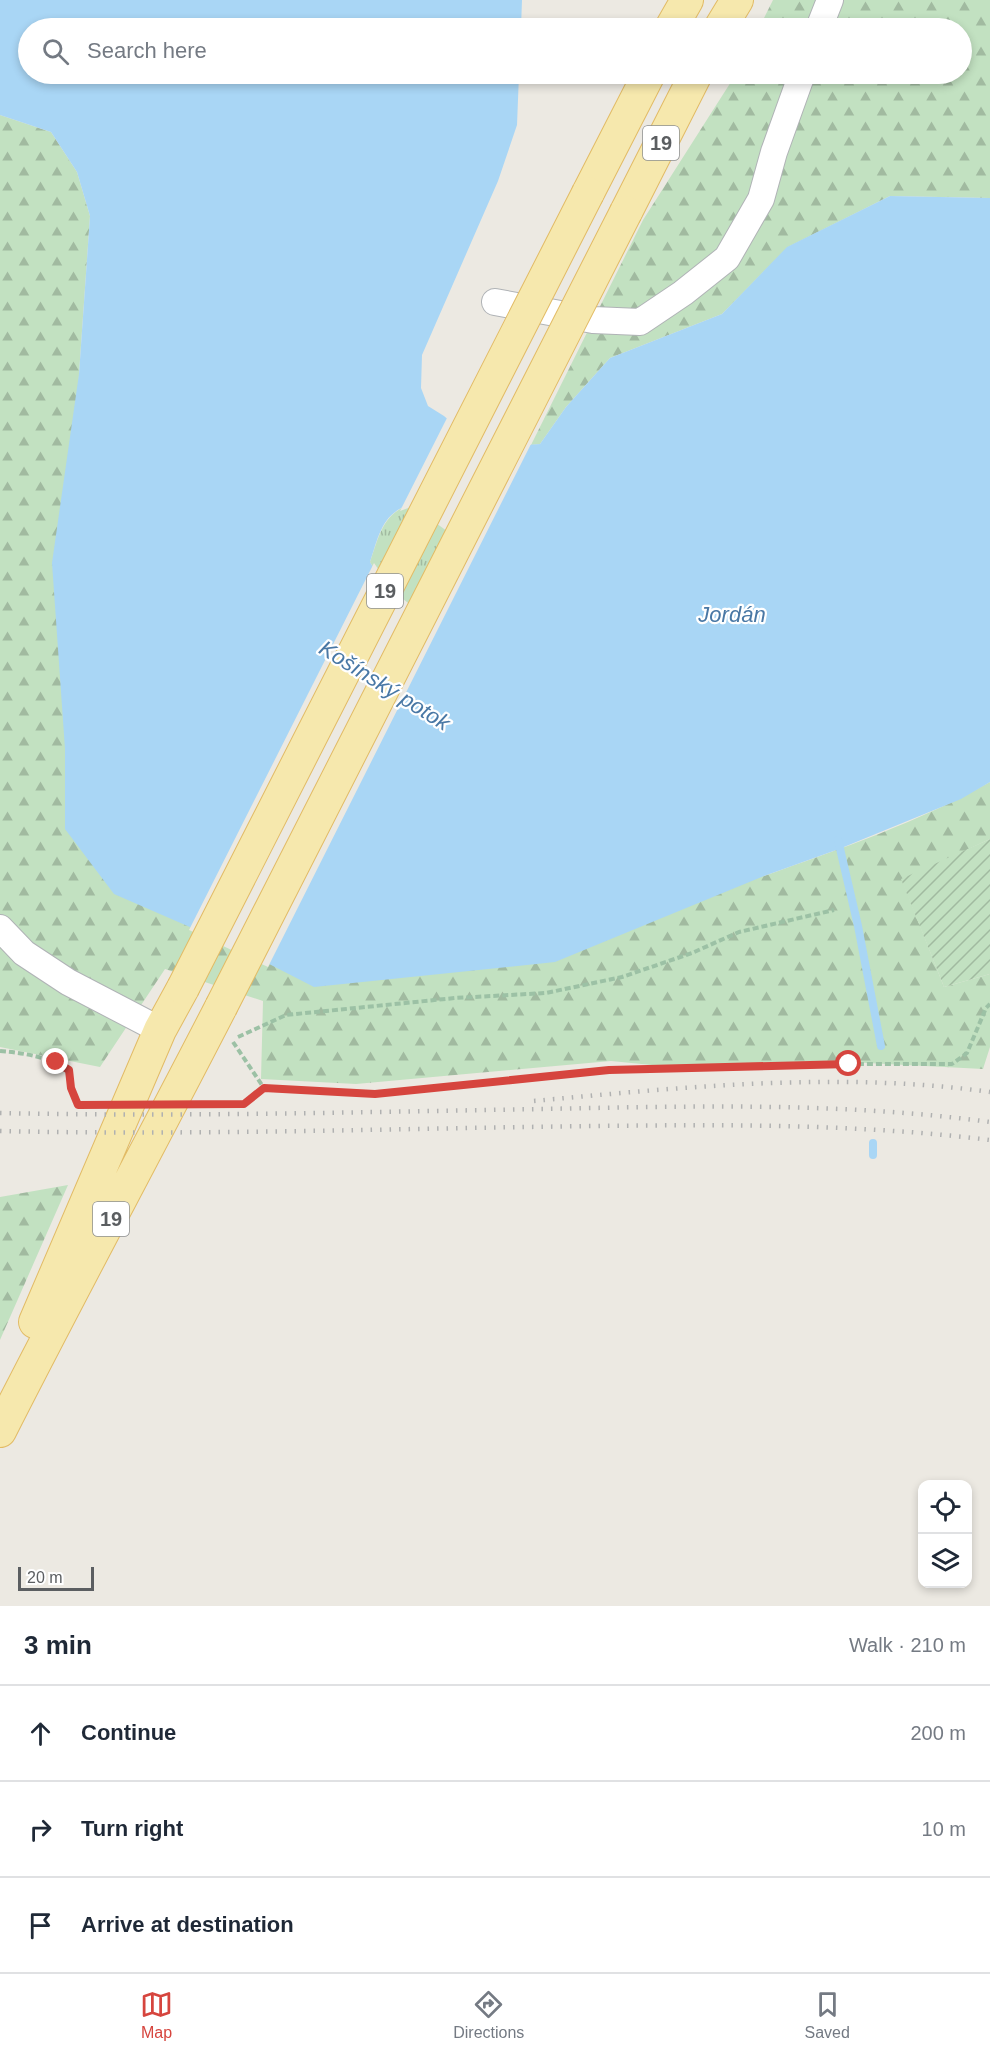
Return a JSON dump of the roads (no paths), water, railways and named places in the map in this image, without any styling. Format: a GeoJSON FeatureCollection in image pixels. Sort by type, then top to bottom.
{"type":"FeatureCollection","features":[{"type":"Feature","properties":{"kind":"main road"},"geometry":{"type":"LineString","coordinates":[[675,18],[681,0]]}},
{"type":"Feature","properties":{"kind":"main road"},"geometry":{"type":"LineString","coordinates":[[677,18],[687,0]]}},
{"type":"Feature","properties":{"kind":"main road"},"geometry":{"type":"LineString","coordinates":[[723,18],[730,0]]}},
{"type":"Feature","properties":{"kind":"main road"},"geometry":{"type":"LineString","coordinates":[[725,18],[737,0]]}},
{"type":"Feature","properties":{"kind":"main road","name":"19"},"geometry":{"type":"LineString","coordinates":[[0,1414],[50,1285],[160,1030],[644,84]]}},
{"type":"Feature","properties":{"kind":"main road","name":"19"},"geometry":{"type":"LineString","coordinates":[[0,1431],[69,1295],[136,1173],[691,84]]}},
{"type":"Feature","properties":{"kind":"lane"},"geometry":{"type":"LineString","coordinates":[[823,18],[830,0]]}},
{"type":"Feature","properties":{"kind":"lane"},"geometry":{"type":"LineString","coordinates":[[495,302],[593,320],[640,322],[683,293],[727,258],[761,199],[774,152],[798,84]]}},
{"type":"Feature","properties":{"kind":"lane"},"geometry":{"type":"LineString","coordinates":[[0,928],[24,953],[68,982],[160,1030]]}},
{"type":"Feature","properties":{"kind":"water","name":"Jordán"},"geometry":{"type":"Polygon","coordinates":[[[0,0],[522,0],[521,18],[18,18],[18,84],[519,84],[517,125],[498,181],[422,355],[421,388],[428,406],[444,416],[481,448],[540,444],[566,407],[610,358],[722,314],[787,247],[890,196],[990,198],[990,782],[961,799],[839,849],[764,876],[555,962],[314,987],[238,948],[114,894],[65,829],[65,749],[52,563],[79,374],[90,216],[77,172],[51,132],[0,115],[0,0]],[[411,504],[394,513],[383,526],[370,562],[383,584],[411,609],[453,532],[411,504]]]}},
{"type":"Feature","properties":{"kind":"waterway"},"geometry":{"type":"LineString","coordinates":[[838,840],[858,926],[881,1046]]}},
{"type":"Feature","properties":{"kind":"waterway"},"geometry":{"type":"LineString","coordinates":[[873,1143],[873,1155]]}},
{"type":"Feature","properties":{"kind":"railway"},"geometry":{"type":"LineString","coordinates":[[534,1101],[762,1083],[876,1083],[990,1092]]}},
{"type":"Feature","properties":{"kind":"railway"},"geometry":{"type":"LineString","coordinates":[[0,1113],[339,1113],[767,1107],[879,1111],[990,1122]]}},
{"type":"Feature","properties":{"kind":"railway"},"geometry":{"type":"LineString","coordinates":[[0,1131],[196,1132],[698,1125],[874,1130],[990,1140]]}},
{"type":"Feature","properties":{"kind":"water label","name":"Košínský potok"},"geometry":{"type":"Point","coordinates":[385,685]}}]}
